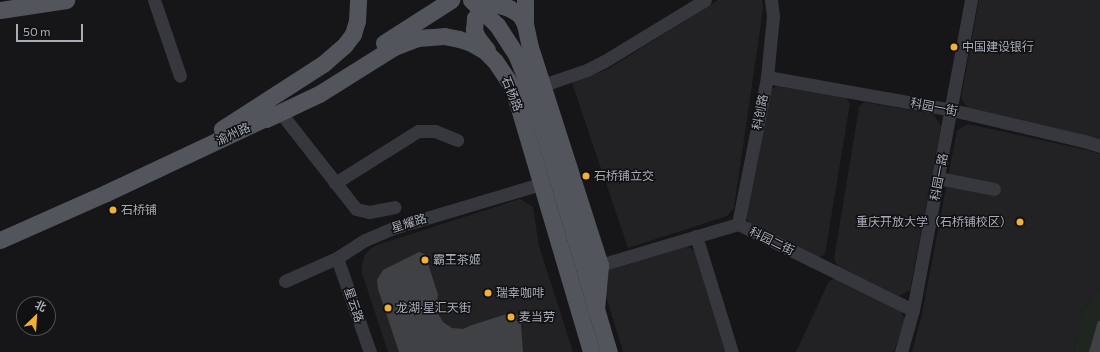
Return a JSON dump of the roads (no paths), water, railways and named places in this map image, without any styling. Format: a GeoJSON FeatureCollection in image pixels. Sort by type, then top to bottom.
{"type":"FeatureCollection","features":[{"type":"Feature","properties":{"kind":"main road"},"geometry":{"type":"LineString","coordinates":[[153,172],[323,64],[344,46],[353,34],[357,21],[358,0]]}},
{"type":"Feature","properties":{"kind":"main road","name":"渝州路"},"geometry":{"type":"LineString","coordinates":[[0,240],[85,203],[273,116],[450,0]]}},
{"type":"Feature","properties":{"kind":"main road"},"geometry":{"type":"LineString","coordinates":[[471,0],[497,25],[516,54],[529,86],[609,352]]}},
{"type":"Feature","properties":{"kind":"main road"},"geometry":{"type":"LineString","coordinates":[[525,0],[525,24],[530,47],[600,265],[596,310]]}},
{"type":"Feature","properties":{"kind":"main road"},"geometry":{"type":"LineString","coordinates":[[0,10],[58,2]]}},
{"type":"Feature","properties":{"kind":"main road"},"geometry":{"type":"LineString","coordinates":[[0,15],[58,2]]}},
{"type":"Feature","properties":{"kind":"main road"},"geometry":{"type":"LineString","coordinates":[[0,22],[58,2]]}},
{"type":"Feature","properties":{"kind":"main road"},"geometry":{"type":"LineString","coordinates":[[495,61],[477,37],[474,25],[478,13],[489,5],[502,5],[515,11],[525,24]]}},
{"type":"Feature","properties":{"kind":"main road","name":"石杨路"},"geometry":{"type":"LineString","coordinates":[[273,116],[319,94],[394,47],[417,38],[444,36],[471,43],[495,61],[513,88],[591,352]]}},
{"type":"Feature","properties":{"kind":"main road"},"geometry":{"type":"LineString","coordinates":[[0,227],[85,203]]}},
{"type":"Feature","properties":{"kind":"street"},"geometry":{"type":"LineString","coordinates":[[154,0],[180,76]]}},
{"type":"Feature","properties":{"kind":"street"},"geometry":{"type":"LineString","coordinates":[[543,85],[587,70],[604,62],[706,0]]}},
{"type":"Feature","properties":{"kind":"street","name":"科创路"},"geometry":{"type":"LineString","coordinates":[[738,224],[767,77],[773,16],[771,0]]}},
{"type":"Feature","properties":{"kind":"street","name":"科园一路"},"geometry":{"type":"LineString","coordinates":[[902,352],[914,310],[952,110],[971,0]]}},
{"type":"Feature","properties":{"kind":"street","name":"科园一街"},"geometry":{"type":"LineString","coordinates":[[767,77],[952,110],[1100,146]]}},
{"type":"Feature","properties":{"kind":"street"},"geometry":{"type":"LineString","coordinates":[[273,116],[335,183],[356,209],[369,212],[394,208]]}},
{"type":"Feature","properties":{"kind":"street"},"geometry":{"type":"LineString","coordinates":[[335,183],[418,131],[435,130],[457,140]]}},
{"type":"Feature","properties":{"kind":"street"},"geometry":{"type":"LineString","coordinates":[[938,178],[994,189]]}},
{"type":"Feature","properties":{"kind":"street","name":"星耀路"},"geometry":{"type":"LineString","coordinates":[[285,281],[337,258],[366,240],[393,228],[541,184]]}},
{"type":"Feature","properties":{"kind":"street","name":"科园二街"},"geometry":{"type":"LineString","coordinates":[[600,265],[738,224],[914,310]]}},
{"type":"Feature","properties":{"kind":"street"},"geometry":{"type":"LineString","coordinates":[[696,236],[732,352]]}},
{"type":"Feature","properties":{"kind":"street","name":"星云路"},"geometry":{"type":"LineString","coordinates":[[337,258],[370,352]]}},
{"type":"Feature","properties":{"kind":"place","name":"中国建设银行"},"geometry":{"type":"Point","coordinates":[954,47]}},
{"type":"Feature","properties":{"kind":"place","name":"石桥铺立交"},"geometry":{"type":"Point","coordinates":[586,176]}},
{"type":"Feature","properties":{"kind":"place","name":"石桥铺"},"geometry":{"type":"Point","coordinates":[113,210]}},
{"type":"Feature","properties":{"kind":"place","name":"重庆开放大学（石桥铺校区）"},"geometry":{"type":"Point","coordinates":[1020,222]}},
{"type":"Feature","properties":{"kind":"place","name":"霸王茶姬"},"geometry":{"type":"Point","coordinates":[425,260]}},
{"type":"Feature","properties":{"kind":"place","name":"瑞幸咖啡"},"geometry":{"type":"Point","coordinates":[488,293]}},
{"type":"Feature","properties":{"kind":"place","name":"龙湖·星汇天街"},"geometry":{"type":"Point","coordinates":[388,308]}},
{"type":"Feature","properties":{"kind":"place","name":"麦当劳"},"geometry":{"type":"Point","coordinates":[511,317]}}]}
